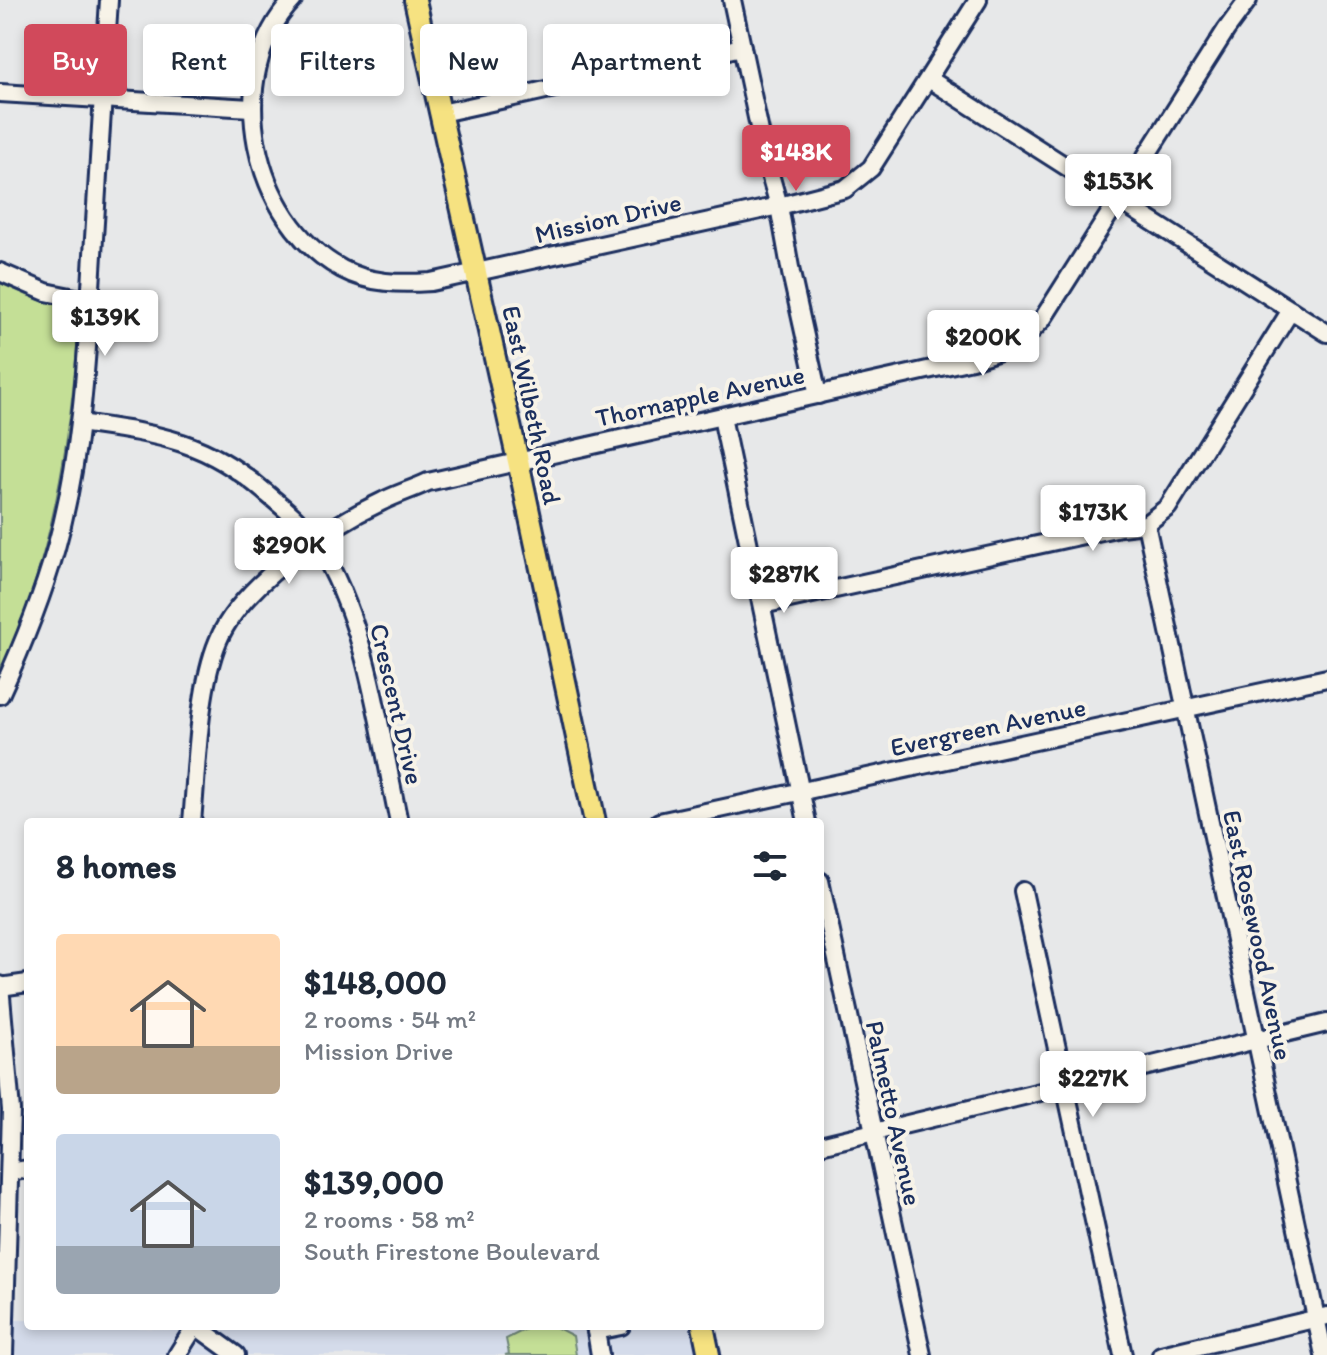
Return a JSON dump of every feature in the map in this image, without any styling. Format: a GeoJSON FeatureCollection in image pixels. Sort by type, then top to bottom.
{"type":"FeatureCollection","features":[{"type":"Feature","properties":{"kind":"main road","name":"East Wilbeth Road"},"geometry":{"type":"LineString","coordinates":[[415,0],[594,818]]}},
{"type":"Feature","properties":{"kind":"main road"},"geometry":{"type":"LineString","coordinates":[[704,1330],[709,1355]]}},
{"type":"Feature","properties":{"kind":"street"},"geometry":{"type":"LineString","coordinates":[[0,695],[42,596],[73,476],[90,301],[109,0]]}},
{"type":"Feature","properties":{"kind":"street"},"geometry":{"type":"LineString","coordinates":[[0,93],[251,108],[263,50],[274,23],[293,0]]}},
{"type":"Feature","properties":{"kind":"street"},"geometry":{"type":"LineString","coordinates":[[732,0],[818,395]]}},
{"type":"Feature","properties":{"kind":"street","name":"Mission Drive"},"geometry":{"type":"LineString","coordinates":[[251,108],[259,154],[279,206],[308,244],[326,259],[357,275],[402,284],[431,282],[845,189],[863,177],[978,0]]}},
{"type":"Feature","properties":{"kind":"street","name":"Thornapple Avenue"},"geometry":{"type":"LineString","coordinates":[[192,818],[205,687],[218,640],[230,616],[256,587],[315,541],[384,500],[428,482],[991,356],[1018,345],[1042,320],[1248,0]]}},
{"type":"Feature","properties":{"kind":"street"},"geometry":{"type":"LineString","coordinates":[[441,113],[742,47]]}},
{"type":"Feature","properties":{"kind":"street"},"geometry":{"type":"LineString","coordinates":[[929,79],[1327,333]]}},
{"type":"Feature","properties":{"kind":"street"},"geometry":{"type":"LineString","coordinates":[[0,272],[46,292],[90,301]]}},
{"type":"Feature","properties":{"kind":"street"},"geometry":{"type":"LineString","coordinates":[[762,605],[1146,524],[1168,507],[1291,310]]}},
{"type":"Feature","properties":{"kind":"street"},"geometry":{"type":"LineString","coordinates":[[722,417],[806,818]]}},
{"type":"Feature","properties":{"kind":"street","name":"Crescent Drive"},"geometry":{"type":"LineString","coordinates":[[80,423],[157,436],[213,456],[253,481],[285,508],[315,541],[342,590],[360,642],[398,818]]}},
{"type":"Feature","properties":{"kind":"street","name":"East Rosewood Avenue"},"geometry":{"type":"LineString","coordinates":[[1146,524],[1257,1040],[1321,1317],[1324,1355]]}},
{"type":"Feature","properties":{"kind":"street","name":"Evergreen Avenue"},"geometry":{"type":"LineString","coordinates":[[678,818],[1327,678]]}},
{"type":"Feature","properties":{"kind":"street"},"geometry":{"type":"LineString","coordinates":[[1023,891],[1123,1355]]}},
{"type":"Feature","properties":{"kind":"street","name":"Palmetto Avenue"},"geometry":{"type":"LineString","coordinates":[[824,900],[922,1355]]}},
{"type":"Feature","properties":{"kind":"street"},"geometry":{"type":"LineString","coordinates":[[4,1355],[11,1110],[0,986],[24,983]]}},
{"type":"Feature","properties":{"kind":"street"},"geometry":{"type":"LineString","coordinates":[[824,1144],[1327,1023]]}},
{"type":"Feature","properties":{"kind":"street"},"geometry":{"type":"LineString","coordinates":[[10,1172],[24,1170]]}},
{"type":"Feature","properties":{"kind":"street"},"geometry":{"type":"LineString","coordinates":[[1161,1355],[1321,1317]]}},
{"type":"Feature","properties":{"kind":"street"},"geometry":{"type":"LineString","coordinates":[[177,1355],[193,1330]]}},
{"type":"Feature","properties":{"kind":"street"},"geometry":{"type":"LineString","coordinates":[[202,1330],[236,1355]]}},
{"type":"Feature","properties":{"kind":"street"},"geometry":{"type":"LineString","coordinates":[[595,1330],[600,1355]]}},
{"type":"Feature","properties":{"kind":"shaded area"},"geometry":{"type":"Polygon","coordinates":[[[16,1320],[24,1320],[24,1330],[692,1330],[697,1355],[12,1355],[16,1320]]]}},
{"type":"Feature","properties":{"kind":"green space"},"geometry":{"type":"Polygon","coordinates":[[[0,283],[39,300],[72,307],[78,312],[79,320],[71,411],[56,501],[33,588],[0,674],[0,283]]]}},
{"type":"Feature","properties":{"kind":"green space"},"geometry":{"type":"Polygon","coordinates":[[[524,1330],[562,1330],[573,1336],[576,1355],[505,1355],[509,1354],[506,1339],[524,1330]]]}}]}
